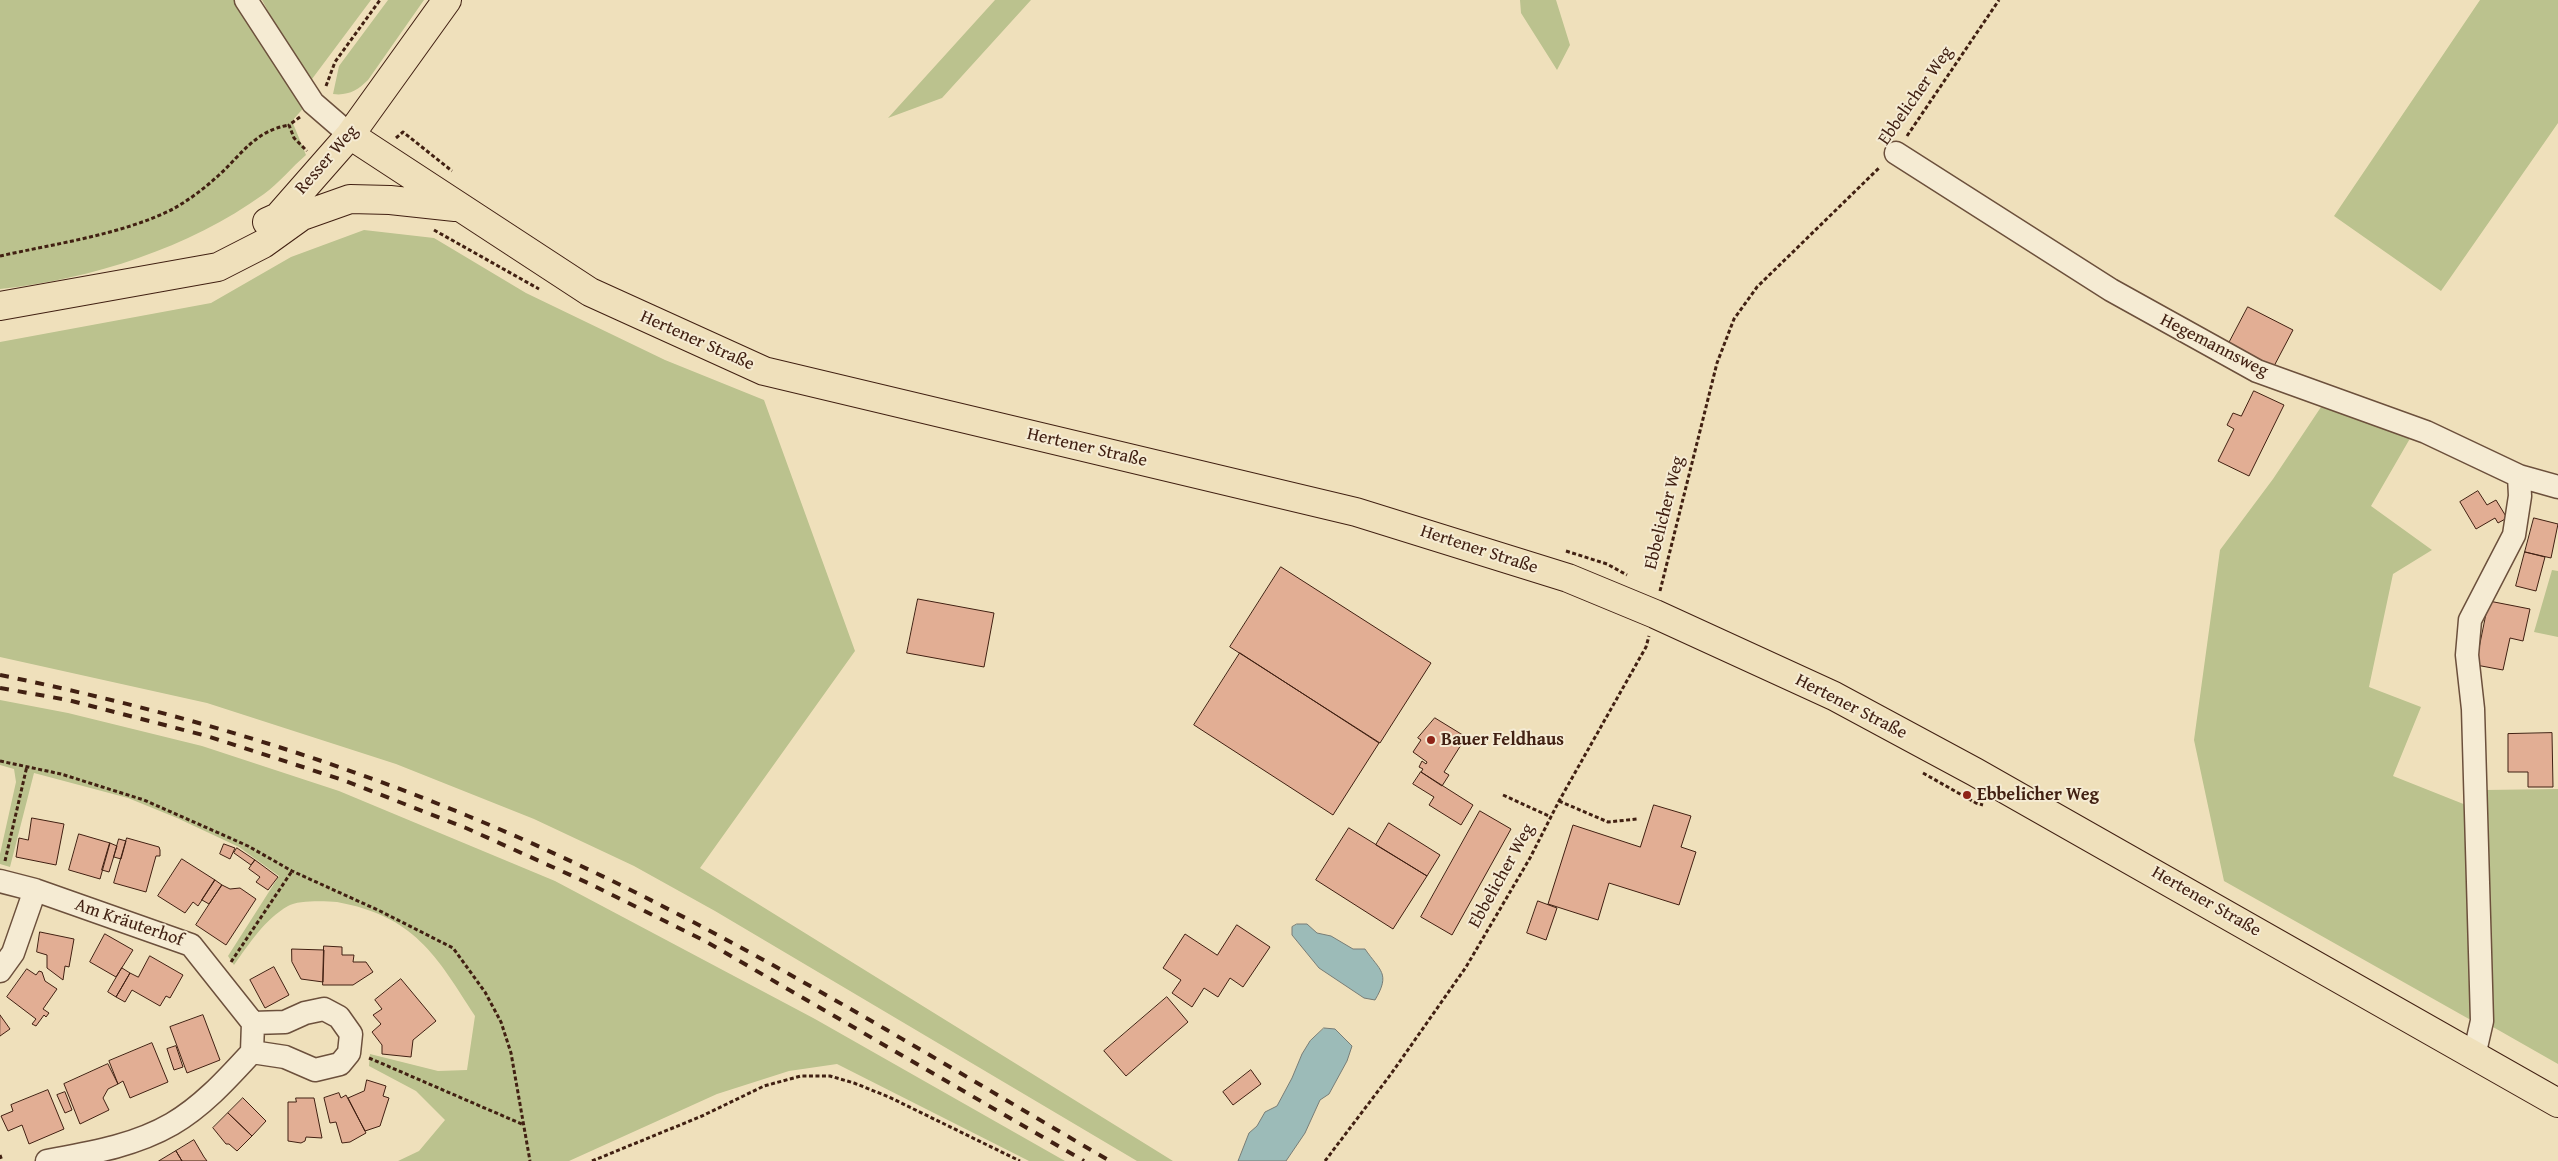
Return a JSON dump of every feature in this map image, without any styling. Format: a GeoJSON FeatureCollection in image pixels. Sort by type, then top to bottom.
{"type":"FeatureCollection","features":[{"type":"Feature","properties":{"kind":"main road","name":"Resser Weg"},"geometry":{"type":"LineString","coordinates":[[166,275],[278,217],[350,135],[447,0]]}},
{"type":"Feature","properties":{"kind":"main road","name":"Hertener Straße"},"geometry":{"type":"LineString","coordinates":[[350,135],[590,292],[764,371],[1356,512],[1568,578],[1659,598],[2046,811],[2558,1103]]}},
{"type":"Feature","properties":{"kind":"main road","name":"Resser Weg"},"geometry":{"type":"LineString","coordinates":[[0,306],[218,267],[263,244],[302,216],[350,199],[390,200],[460,207]]}},
{"type":"Feature","properties":{"kind":"street"},"geometry":{"type":"LineString","coordinates":[[246,0],[313,103],[350,135]]}},
{"type":"Feature","properties":{"kind":"street","name":"Hegemannsweg"},"geometry":{"type":"LineString","coordinates":[[1896,153],[2111,290],[2257,371],[2426,432],[2519,476],[2558,486]]}},
{"type":"Feature","properties":{"kind":"street"},"geometry":{"type":"LineString","coordinates":[[2474,1056],[2482,1021],[2473,709],[2467,655],[2470,620],[2514,536],[2520,496],[2519,476]]}},
{"type":"Feature","properties":{"kind":"street","name":"Am Kräuterhof"},"geometry":{"type":"LineString","coordinates":[[2,871],[35,890],[191,944],[253,1023]]}},
{"type":"Feature","properties":{"kind":"street"},"geometry":{"type":"LineString","coordinates":[[0,971],[13,953],[35,890]]}},
{"type":"Feature","properties":{"kind":"street"},"geometry":{"type":"LineString","coordinates":[[47,1161],[95,1152],[144,1138],[173,1123],[216,1090],[252,1052],[253,1023],[285,1022],[305,1013],[324,1008],[339,1017],[351,1034],[349,1053],[340,1064],[314,1070],[285,1057],[252,1052]]}},
{"type":"Feature","properties":{"kind":"path","name":"Ebbelicher Weg"},"geometry":{"type":"LineString","coordinates":[[1325,1161],[1391,1074],[1466,968],[1530,858],[1559,801],[1646,647],[1716,363],[1734,319],[1757,287],[1896,153],[1999,0]]}},
{"type":"Feature","properties":{"kind":"path"},"geometry":{"type":"LineString","coordinates":[[0,256],[90,236],[156,217],[189,199],[218,176],[255,138],[271,128],[289,125]]}},
{"type":"Feature","properties":{"kind":"path"},"geometry":{"type":"LineString","coordinates":[[378,155],[403,132],[456,174]]}},
{"type":"Feature","properties":{"kind":"path"},"geometry":{"type":"LineString","coordinates":[[428,228],[544,292]]}},
{"type":"Feature","properties":{"kind":"path"},"geometry":{"type":"LineString","coordinates":[[1563,550],[1581,554],[1607,564],[1634,578]]}},
{"type":"Feature","properties":{"kind":"path"},"geometry":{"type":"LineString","coordinates":[[0,761],[27,766],[144,800],[248,846],[292,872],[380,911],[453,948],[486,992],[501,1022],[512,1053],[530,1161]]}},
{"type":"Feature","properties":{"kind":"path"},"geometry":{"type":"LineString","coordinates":[[2,871],[27,766]]}},
{"type":"Feature","properties":{"kind":"path"},"geometry":{"type":"LineString","coordinates":[[1921,772],[1976,804],[1991,807]]}},
{"type":"Feature","properties":{"kind":"path"},"geometry":{"type":"LineString","coordinates":[[1503,795],[1551,817]]}},
{"type":"Feature","properties":{"kind":"path"},"geometry":{"type":"LineString","coordinates":[[1559,801],[1608,822],[1637,819]]}},
{"type":"Feature","properties":{"kind":"path"},"geometry":{"type":"LineString","coordinates":[[219,979],[292,872]]}},
{"type":"Feature","properties":{"kind":"path"},"geometry":{"type":"LineString","coordinates":[[349,1053],[380,1062],[525,1125]]}},
{"type":"Feature","properties":{"kind":"path"},"geometry":{"type":"LineString","coordinates":[[592,1161],[702,1116],[764,1086],[801,1076],[830,1076],[889,1097],[1020,1161]]}},
{"type":"Feature","properties":{"kind":"path"},"geometry":{"type":"LineString","coordinates":[[0,1156],[2,1161]]}},
{"type":"Feature","properties":{"kind":"green space"},"geometry":{"type":"Polygon","coordinates":[[[0,0],[238,0],[307,104],[292,121],[306,155],[264,194],[235,213],[172,245],[104,269],[70,278],[0,289],[0,0]]]}},
{"type":"Feature","properties":{"kind":"green space"},"geometry":{"type":"Polygon","coordinates":[[[262,0],[371,0],[312,79],[276,26],[262,0]]]}},
{"type":"Feature","properties":{"kind":"green space"},"geometry":{"type":"Polygon","coordinates":[[[388,0],[424,0],[368,80],[352,92],[333,94],[339,66],[388,0]]]}},
{"type":"Feature","properties":{"kind":"green space"},"geometry":{"type":"Polygon","coordinates":[[[995,0],[1031,0],[942,98],[888,118],[995,0]]]}},
{"type":"Feature","properties":{"kind":"green space"},"geometry":{"type":"Polygon","coordinates":[[[1520,0],[1556,0],[1570,45],[1557,70],[1521,13],[1520,0]]]}},
{"type":"Feature","properties":{"kind":"green space"},"geometry":{"type":"Polygon","coordinates":[[[2480,0],[2558,0],[2558,123],[2441,291],[2334,216],[2480,0]]]}},
{"type":"Feature","properties":{"kind":"green space"},"geometry":{"type":"Polygon","coordinates":[[[364,230],[434,238],[526,293],[665,360],[764,400],[855,651],[700,868],[1173,1161],[1137,1161],[715,911],[634,866],[534,819],[396,764],[207,703],[0,657],[0,342],[211,303],[291,257],[364,230]]]}},
{"type":"Feature","properties":{"kind":"green space"},"geometry":{"type":"Polygon","coordinates":[[[2321,407],[2412,435],[2371,506],[2432,550],[2393,574],[2369,687],[2421,707],[2393,776],[2471,807],[2473,1017],[2469,1019],[2224,881],[2194,740],[2220,550],[2273,479],[2321,407]]]}},
{"type":"Feature","properties":{"kind":"green space"},"geometry":{"type":"Polygon","coordinates":[[[2552,570],[2558,571],[2558,637],[2534,632],[2552,570]]]}},
{"type":"Feature","properties":{"kind":"green space"},"geometry":{"type":"Polygon","coordinates":[[[0,700],[68,713],[202,746],[339,791],[555,881],[815,1019],[1065,1161],[1029,1161],[837,1064],[789,1071],[717,1094],[569,1161],[398,1161],[419,1151],[445,1120],[416,1091],[369,1066],[370,1054],[438,1071],[467,1070],[475,1016],[448,974],[434,957],[420,941],[386,917],[363,908],[337,902],[312,901],[292,904],[280,911],[258,933],[234,965],[228,956],[279,876],[239,847],[177,818],[128,798],[34,773],[10,867],[0,864],[0,854],[16,782],[14,769],[0,765],[0,700]]]}},
{"type":"Feature","properties":{"kind":"green space"},"geometry":{"type":"Polygon","coordinates":[[[2558,789],[2558,1064],[2493,1027],[2485,790],[2558,789]]]}},
{"type":"Feature","properties":{"kind":"water"},"geometry":{"type":"Polygon","coordinates":[[[1297,924],[1307,924],[1317,933],[1331,936],[1353,949],[1365,949],[1379,968],[1383,978],[1380,991],[1375,1000],[1364,998],[1319,968],[1292,935],[1292,927],[1297,924]]]}},
{"type":"Feature","properties":{"kind":"water"},"geometry":{"type":"Polygon","coordinates":[[[1324,1028],[1335,1029],[1352,1046],[1347,1061],[1329,1094],[1320,1100],[1305,1133],[1286,1161],[1238,1161],[1249,1133],[1257,1126],[1265,1112],[1277,1106],[1302,1054],[1310,1041],[1324,1028]]]}},
{"type":"Feature","properties":{"kind":"building"},"geometry":{"type":"Polygon","coordinates":[[[2248,307],[2293,330],[2273,368],[2228,345],[2248,307]]]}},
{"type":"Feature","properties":{"kind":"building"},"geometry":{"type":"Polygon","coordinates":[[[2254,391],[2284,405],[2249,476],[2218,461],[2234,429],[2227,425],[2233,413],[2241,416],[2254,391]]]}},
{"type":"Feature","properties":{"kind":"building"},"geometry":{"type":"Polygon","coordinates":[[[2478,491],[2487,505],[2496,500],[2507,518],[2498,523],[2495,518],[2476,529],[2460,502],[2478,491]]]}},
{"type":"Feature","properties":{"kind":"building"},"geometry":{"type":"Polygon","coordinates":[[[2534,518],[2558,524],[2551,558],[2525,552],[2534,518]]]}},
{"type":"Feature","properties":{"kind":"building"},"geometry":{"type":"Polygon","coordinates":[[[2525,552],[2545,557],[2536,591],[2516,586],[2525,552]]]}},
{"type":"Feature","properties":{"kind":"building"},"geometry":{"type":"Polygon","coordinates":[[[1281,567],[1431,663],[1380,743],[1230,647],[1281,567]]]}},
{"type":"Feature","properties":{"kind":"building"},"geometry":{"type":"Polygon","coordinates":[[[918,599],[994,613],[984,667],[907,653],[918,599]]]}},
{"type":"Feature","properties":{"kind":"building"},"geometry":{"type":"Polygon","coordinates":[[[2489,601],[2530,609],[2523,641],[2510,638],[2503,670],[2476,665],[2489,601]]]}},
{"type":"Feature","properties":{"kind":"building"},"geometry":{"type":"Polygon","coordinates":[[[1240,653],[1379,743],[1333,815],[1194,725],[1240,653]]]}},
{"type":"Feature","properties":{"kind":"building"},"geometry":{"type":"Polygon","coordinates":[[[1435,718],[1466,737],[1444,772],[1449,775],[1442,786],[1421,772],[1423,769],[1419,767],[1422,761],[1426,764],[1427,762],[1413,752],[1421,740],[1418,738],[1435,718]]]}},
{"type":"Feature","properties":{"kind":"building"},"geometry":{"type":"Polygon","coordinates":[[[2552,733],[2553,787],[2528,787],[2528,772],[2508,772],[2508,734],[2552,733]]]}},
{"type":"Feature","properties":{"kind":"building"},"geometry":{"type":"Polygon","coordinates":[[[1421,772],[1473,805],[1461,825],[1429,805],[1434,797],[1413,784],[1421,772]]]}},
{"type":"Feature","properties":{"kind":"building"},"geometry":{"type":"Polygon","coordinates":[[[1654,805],[1691,816],[1681,847],[1696,852],[1679,905],[1609,883],[1598,920],[1548,904],[1573,825],[1640,847],[1654,805]]]}},
{"type":"Feature","properties":{"kind":"building"},"geometry":{"type":"Polygon","coordinates":[[[1480,811],[1511,829],[1452,935],[1421,917],[1480,811]]]}},
{"type":"Feature","properties":{"kind":"building"},"geometry":{"type":"Polygon","coordinates":[[[32,818],[64,824],[56,865],[16,857],[19,838],[28,840],[32,818]]]}},
{"type":"Feature","properties":{"kind":"building"},"geometry":{"type":"Polygon","coordinates":[[[1389,823],[1440,855],[1427,876],[1376,845],[1389,823]]]}},
{"type":"Feature","properties":{"kind":"building"},"geometry":{"type":"Polygon","coordinates":[[[1349,828],[1427,876],[1393,929],[1316,880],[1349,828]]]}},
{"type":"Feature","properties":{"kind":"building"},"geometry":{"type":"Polygon","coordinates":[[[79,834],[110,843],[100,879],[69,870],[79,834]]]}},
{"type":"Feature","properties":{"kind":"building"},"geometry":{"type":"Polygon","coordinates":[[[127,838],[159,847],[160,856],[156,856],[146,892],[114,883],[127,838]]]}},
{"type":"Feature","properties":{"kind":"building"},"geometry":{"type":"Polygon","coordinates":[[[119,839],[126,841],[121,859],[114,857],[119,839]]]}},
{"type":"Feature","properties":{"kind":"building"},"geometry":{"type":"Polygon","coordinates":[[[110,843],[117,846],[109,872],[102,870],[110,843]]]}},
{"type":"Feature","properties":{"kind":"building"},"geometry":{"type":"Polygon","coordinates":[[[224,844],[235,848],[230,859],[220,854],[224,844]]]}},
{"type":"Feature","properties":{"kind":"building"},"geometry":{"type":"Polygon","coordinates":[[[237,848],[255,860],[251,865],[234,853],[237,848]]]}},
{"type":"Feature","properties":{"kind":"building"},"geometry":{"type":"Polygon","coordinates":[[[182,859],[215,880],[198,906],[193,902],[185,913],[158,896],[182,859]]]}},
{"type":"Feature","properties":{"kind":"building"},"geometry":{"type":"Polygon","coordinates":[[[255,860],[278,877],[268,890],[256,882],[260,877],[249,869],[255,860]]]}},
{"type":"Feature","properties":{"kind":"building"},"geometry":{"type":"Polygon","coordinates":[[[215,880],[222,885],[209,904],[202,900],[215,880]]]}},
{"type":"Feature","properties":{"kind":"building"},"geometry":{"type":"Polygon","coordinates":[[[222,885],[230,889],[240,888],[256,899],[226,945],[196,925],[222,885]]]}},
{"type":"Feature","properties":{"kind":"building"},"geometry":{"type":"Polygon","coordinates":[[[1538,901],[1557,908],[1546,940],[1527,933],[1538,901]]]}},
{"type":"Feature","properties":{"kind":"building"},"geometry":{"type":"Polygon","coordinates":[[[1237,925],[1270,947],[1243,987],[1230,978],[1218,997],[1204,988],[1192,1007],[1172,993],[1181,980],[1163,968],[1185,934],[1217,955],[1237,925]]]}},
{"type":"Feature","properties":{"kind":"building"},"geometry":{"type":"Polygon","coordinates":[[[40,932],[74,939],[69,967],[65,966],[63,980],[47,968],[47,955],[37,952],[40,932]]]}},
{"type":"Feature","properties":{"kind":"building"},"geometry":{"type":"Polygon","coordinates":[[[105,934],[133,950],[116,977],[90,962],[105,934]]]}},
{"type":"Feature","properties":{"kind":"building"},"geometry":{"type":"Polygon","coordinates":[[[324,946],[342,947],[342,955],[354,955],[353,962],[366,962],[373,972],[353,985],[323,985],[324,946]]]}},
{"type":"Feature","properties":{"kind":"building"},"geometry":{"type":"Polygon","coordinates":[[[292,949],[324,950],[323,982],[301,979],[292,962],[292,949]]]}},
{"type":"Feature","properties":{"kind":"building"},"geometry":{"type":"Polygon","coordinates":[[[150,956],[183,975],[170,998],[166,996],[160,1006],[132,990],[125,1002],[116,997],[130,973],[138,977],[150,956]]]}},
{"type":"Feature","properties":{"kind":"building"},"geometry":{"type":"Polygon","coordinates":[[[274,967],[289,995],[265,1008],[250,980],[274,967]]]}},
{"type":"Feature","properties":{"kind":"building"},"geometry":{"type":"Polygon","coordinates":[[[122,968],[130,973],[116,997],[108,992],[122,968]]]}},
{"type":"Feature","properties":{"kind":"building"},"geometry":{"type":"Polygon","coordinates":[[[27,969],[36,975],[39,971],[42,972],[45,981],[57,989],[43,1009],[49,1013],[46,1017],[44,1015],[36,1026],[32,1024],[36,1019],[7,997],[27,969]]]}},
{"type":"Feature","properties":{"kind":"building"},"geometry":{"type":"Polygon","coordinates":[[[401,979],[436,1021],[413,1040],[411,1057],[382,1054],[382,1045],[372,1032],[381,1024],[373,1015],[382,1009],[375,1000],[401,979]]]}},
{"type":"Feature","properties":{"kind":"building"},"geometry":{"type":"Polygon","coordinates":[[[1167,997],[1188,1022],[1126,1076],[1104,1051],[1167,997]]]}},
{"type":"Feature","properties":{"kind":"building"},"geometry":{"type":"Polygon","coordinates":[[[0,1015],[10,1029],[0,1036],[0,1015]]]}},
{"type":"Feature","properties":{"kind":"building"},"geometry":{"type":"Polygon","coordinates":[[[203,1015],[220,1060],[187,1073],[170,1027],[203,1015]]]}},
{"type":"Feature","properties":{"kind":"building"},"geometry":{"type":"Polygon","coordinates":[[[152,1043],[168,1082],[130,1098],[123,1081],[118,1084],[109,1061],[152,1043]]]}},
{"type":"Feature","properties":{"kind":"building"},"geometry":{"type":"Polygon","coordinates":[[[176,1046],[183,1067],[174,1070],[167,1049],[176,1046]]]}},
{"type":"Feature","properties":{"kind":"building"},"geometry":{"type":"Polygon","coordinates":[[[108,1064],[118,1084],[108,1089],[103,1098],[109,1110],[80,1124],[64,1084],[108,1064]]]}},
{"type":"Feature","properties":{"kind":"building"},"geometry":{"type":"Polygon","coordinates":[[[1251,1070],[1261,1084],[1233,1105],[1223,1092],[1251,1070]]]}},
{"type":"Feature","properties":{"kind":"building"},"geometry":{"type":"Polygon","coordinates":[[[367,1080],[386,1086],[383,1096],[389,1098],[380,1126],[365,1131],[348,1098],[364,1091],[367,1080]]]}},
{"type":"Feature","properties":{"kind":"building"},"geometry":{"type":"Polygon","coordinates":[[[48,1090],[64,1129],[29,1144],[22,1125],[8,1131],[1,1116],[13,1111],[11,1105],[48,1090]]]}},
{"type":"Feature","properties":{"kind":"building"},"geometry":{"type":"Polygon","coordinates":[[[65,1092],[72,1110],[65,1113],[57,1095],[65,1092]]]}},
{"type":"Feature","properties":{"kind":"building"},"geometry":{"type":"Polygon","coordinates":[[[339,1093],[341,1098],[346,1095],[366,1133],[350,1142],[342,1143],[336,1122],[330,1123],[324,1098],[339,1093]]]}},
{"type":"Feature","properties":{"kind":"building"},"geometry":{"type":"Polygon","coordinates":[[[243,1098],[266,1121],[252,1136],[228,1113],[243,1098]]]}},
{"type":"Feature","properties":{"kind":"building"},"geometry":{"type":"Polygon","coordinates":[[[296,1098],[314,1098],[322,1138],[306,1137],[305,1141],[301,1143],[288,1141],[288,1102],[296,1102],[296,1098]]]}},
{"type":"Feature","properties":{"kind":"building"},"geometry":{"type":"Polygon","coordinates":[[[228,1113],[252,1136],[237,1151],[229,1144],[226,1144],[213,1128],[228,1113]]]}},
{"type":"Feature","properties":{"kind":"building"},"geometry":{"type":"Polygon","coordinates":[[[194,1140],[207,1161],[182,1161],[176,1151],[194,1140]]]}},
{"type":"Feature","properties":{"kind":"building"},"geometry":{"type":"Polygon","coordinates":[[[176,1151],[182,1161],[159,1161],[176,1151]]]}},
{"type":"Feature","properties":{"kind":"railway"},"geometry":{"type":"LineString","coordinates":[[0,675],[120,702],[296,752],[411,793],[552,852],[715,933],[795,977],[1110,1161]]}},
{"type":"Feature","properties":{"kind":"railway"},"geometry":{"type":"LineString","coordinates":[[0,688],[68,700],[207,736],[343,780],[466,828],[588,883],[705,941],[1084,1161]]}},
{"type":"Feature","properties":{"kind":"place","name":"Bauer Feldhaus"},"geometry":{"type":"Point","coordinates":[1431,740]}},
{"type":"Feature","properties":{"kind":"place","name":"Ebbelicher Weg"},"geometry":{"type":"Point","coordinates":[1967,795]}}]}
